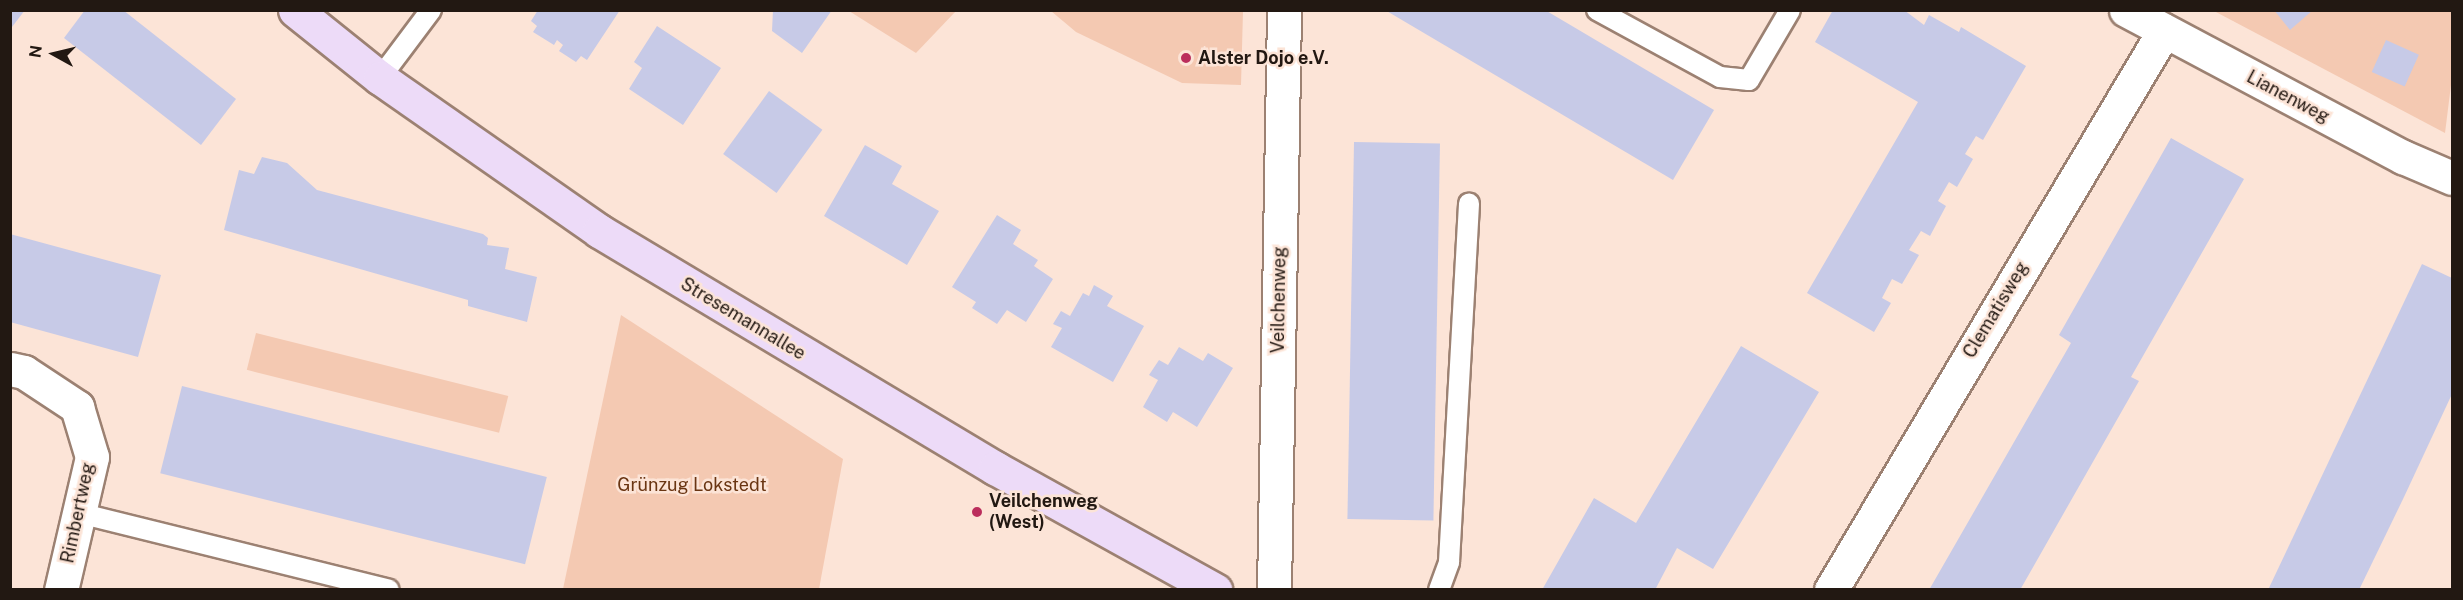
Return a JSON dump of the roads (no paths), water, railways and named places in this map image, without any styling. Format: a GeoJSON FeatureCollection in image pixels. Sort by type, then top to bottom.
{"type":"FeatureCollection","features":[{"type":"Feature","properties":{"kind":"street","name":"Stresemannallee"},"geometry":{"type":"LineString","coordinates":[[295,10],[380,78],[599,231],[741,319],[995,468],[1215,590]]}},
{"type":"Feature","properties":{"kind":"street","name":"Veilchenweg"},"geometry":{"type":"LineString","coordinates":[[1274,590],[1284,10]]}},
{"type":"Feature","properties":{"kind":"street","name":"Lianenweg"},"geometry":{"type":"LineString","coordinates":[[2126,10],[2403,158],[2452,178]]}},
{"type":"Feature","properties":{"kind":"street","name":"Clematisweg"},"geometry":{"type":"LineString","coordinates":[[1831,590],[2164,31]]}},
{"type":"Feature","properties":{"kind":"street","name":"Rimbertweg"},"geometry":{"type":"LineString","coordinates":[[10,369],[24,372],[76,407],[92,457],[61,590]]}},
{"type":"Feature","properties":{"kind":"lane"},"geometry":{"type":"LineString","coordinates":[[380,78],[431,10]]}},
{"type":"Feature","properties":{"kind":"lane"},"geometry":{"type":"LineString","coordinates":[[1597,10],[1720,77],[1749,80],[1790,10]]}},
{"type":"Feature","properties":{"kind":"lane"},"geometry":{"type":"LineString","coordinates":[[1439,590],[1449,562],[1469,204]]}},
{"type":"Feature","properties":{"kind":"lane"},"geometry":{"type":"LineString","coordinates":[[79,513],[389,590]]}},
{"type":"Feature","properties":{"kind":"place","name":"Alster Dojo e.V."},"geometry":{"type":"Point","coordinates":[1186,58]}},
{"type":"Feature","properties":{"kind":"place","name":"Veilchenweg (West)"},"geometry":{"type":"Point","coordinates":[977,512]}},
{"type":"Feature","properties":{"kind":"park label","name":"Grünzug Lokstedt"},"geometry":{"type":"Point","coordinates":[692,485]}}]}
